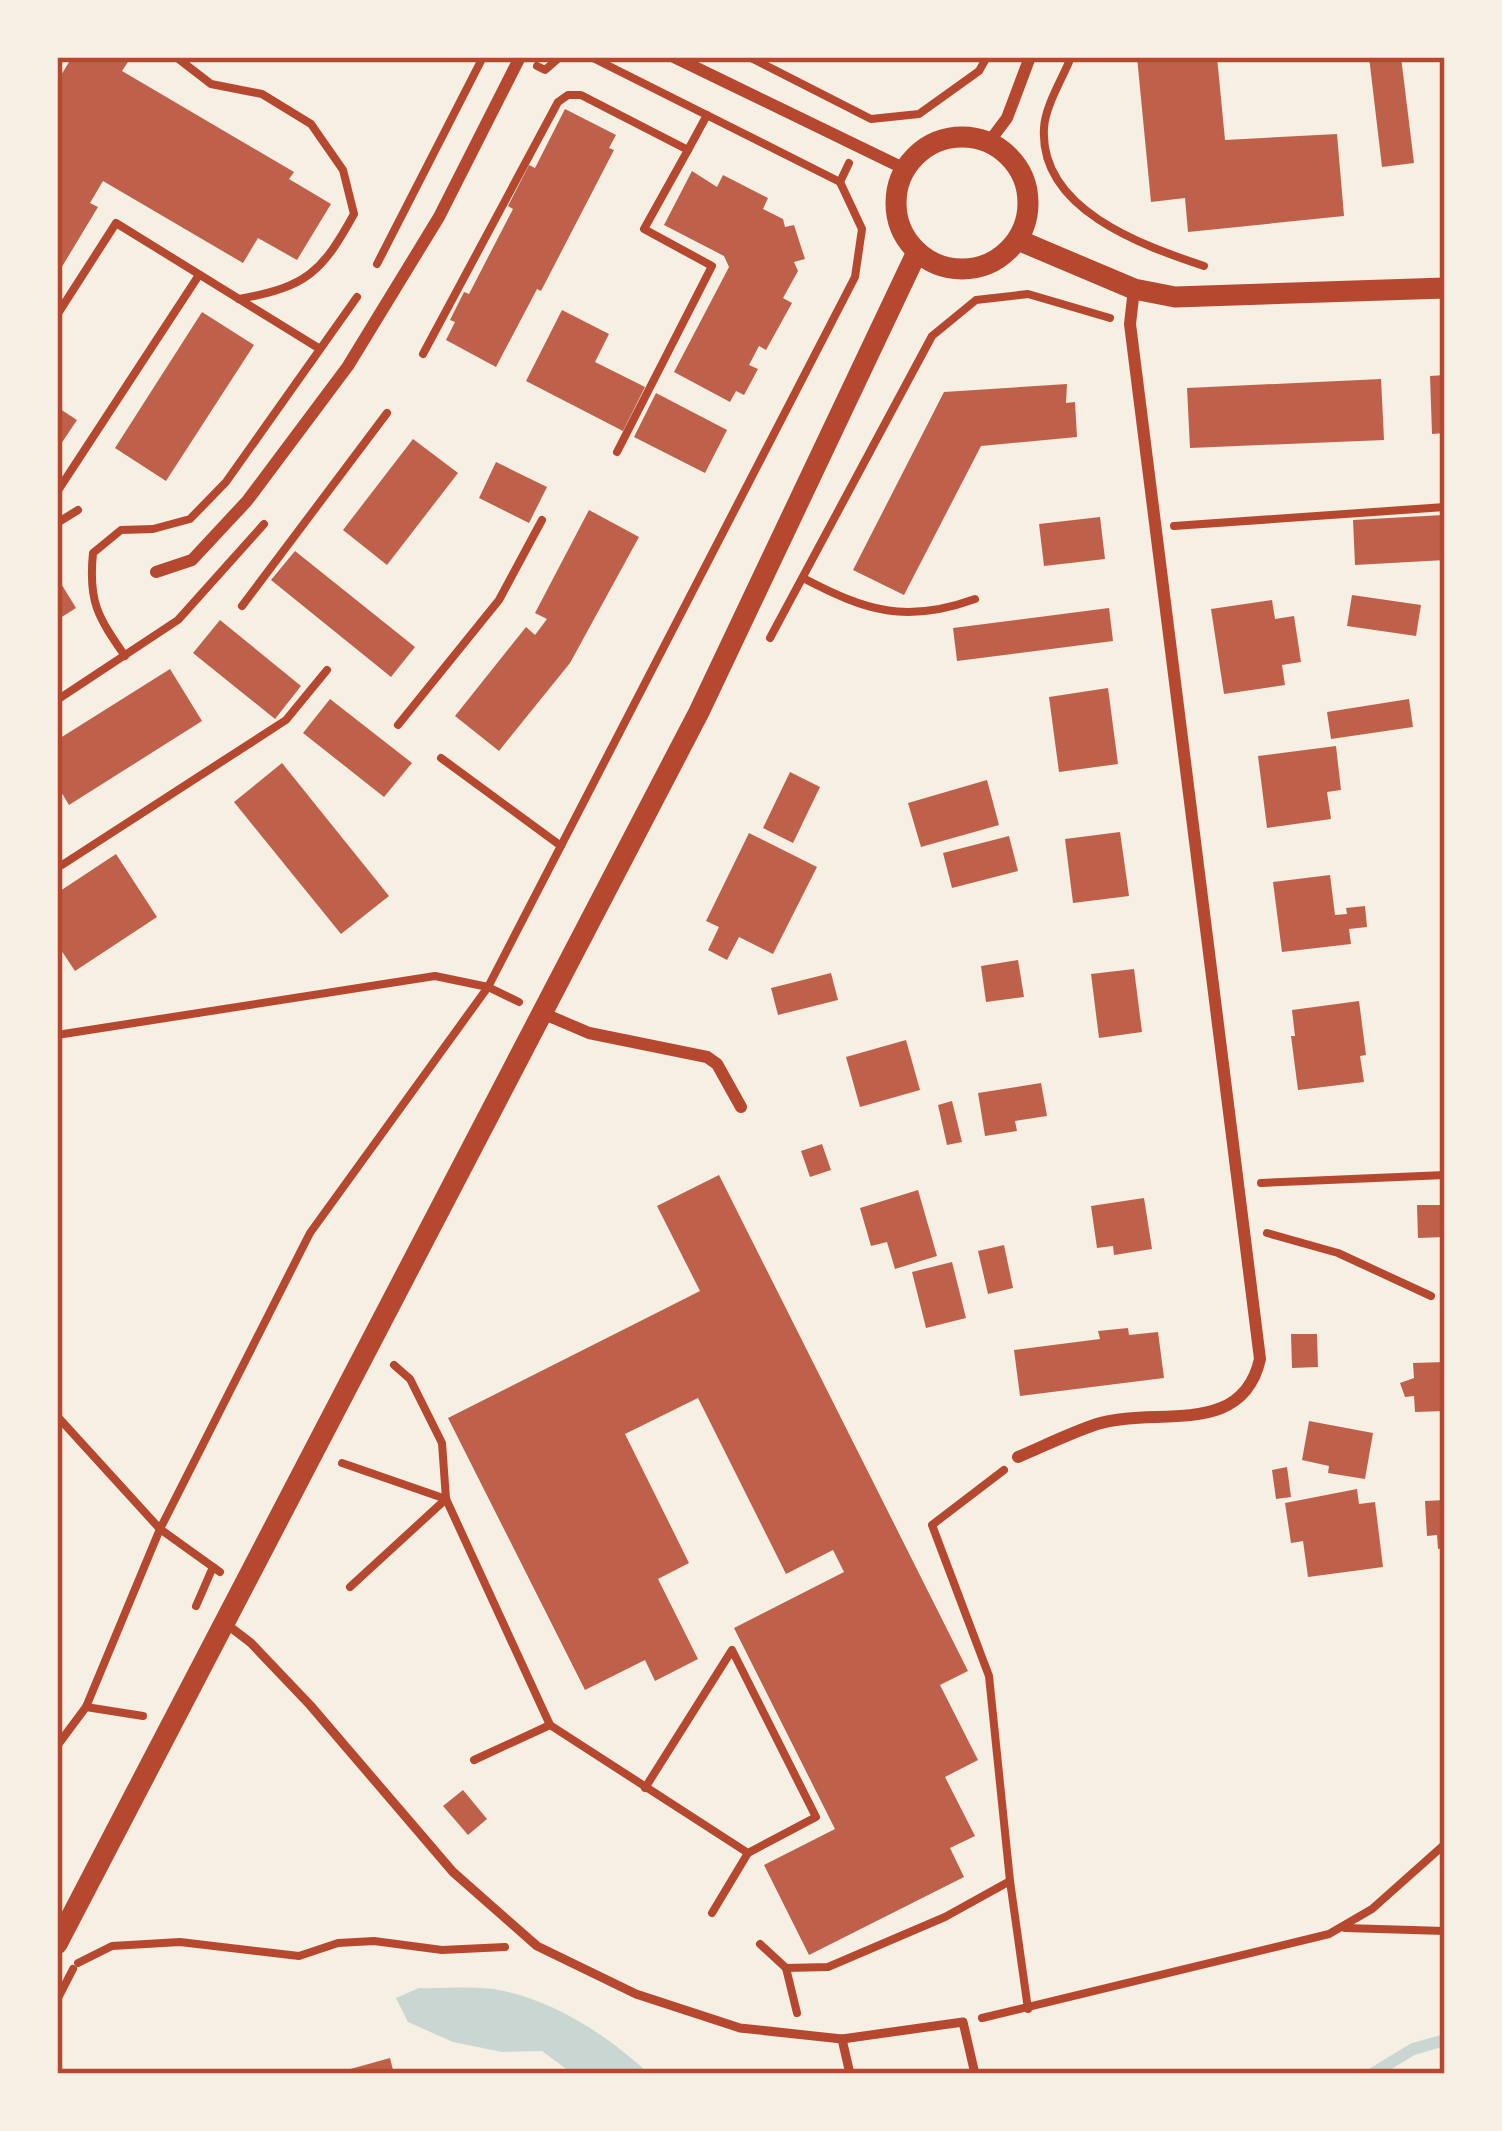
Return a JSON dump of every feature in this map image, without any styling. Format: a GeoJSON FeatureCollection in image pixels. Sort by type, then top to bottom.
{"type":"FeatureCollection","features":[{"type":"Feature","properties":{"kind":"street"},"geometry":{"type":"LineString","coordinates":[[156,572],[192,560],[247,501],[348,366],[439,217],[520,57]]}},
{"type":"Feature","properties":{"kind":"street"},"geometry":{"type":"LineString","coordinates":[[674,57],[905,169]]}},
{"type":"Feature","properties":{"kind":"street"},"geometry":{"type":"LineString","coordinates":[[989,142],[1007,118],[1030,57]]}},
{"type":"Feature","properties":{"kind":"street"},"geometry":{"type":"LineString","coordinates":[[966,136],[989,142],[1015,162],[1026,183],[1027,219],[1018,240],[995,262],[973,269],[937,265],[917,252],[903,234],[896,212],[905,169],[923,150],[944,139],[966,136]]}},
{"type":"Feature","properties":{"kind":"street"},"geometry":{"type":"LineString","coordinates":[[1018,240],[1134,289],[1175,297],[1445,288]]}},
{"type":"Feature","properties":{"kind":"street"},"geometry":{"type":"LineString","coordinates":[[57,1944],[699,712],[917,252]]}},
{"type":"Feature","properties":{"kind":"street"},"geometry":{"type":"LineString","coordinates":[[1018,1457],[1101,1423],[1211,1412],[1241,1397],[1260,1359],[1130,324],[1134,289]]}},
{"type":"Feature","properties":{"kind":"street"},"geometry":{"type":"LineString","coordinates":[[542,1012],[589,1033],[707,1057],[717,1064],[741,1107]]}},
{"type":"Feature","properties":{"kind":"lane"},"geometry":{"type":"LineString","coordinates":[[225,1623],[310,1705],[453,1872],[537,1946],[636,1994],[740,2028],[842,2039],[962,2022],[975,2074]]}},
{"type":"Feature","properties":{"kind":"lane"},"geometry":{"type":"LineString","coordinates":[[842,2039],[850,2074]]}},
{"type":"Feature","properties":{"kind":"path"},"geometry":{"type":"LineString","coordinates":[[176,57],[211,84],[262,94],[310,124],[343,170],[354,214],[327,263],[276,292],[239,299]]}},
{"type":"Feature","properties":{"kind":"path"},"geometry":{"type":"LineString","coordinates":[[125,656],[99,619],[89,589],[93,553],[121,530],[153,529],[190,519],[226,482],[369,280],[483,57]]}},
{"type":"Feature","properties":{"kind":"path"},"geometry":{"type":"LineString","coordinates":[[57,1746],[86,1707],[160,1529],[310,1233],[488,987],[855,277],[862,229],[841,182],[591,57]]}},
{"type":"Feature","properties":{"kind":"path"},"geometry":{"type":"LineString","coordinates":[[749,57],[871,119],[919,114],[980,71],[987,57]]}},
{"type":"Feature","properties":{"kind":"path"},"geometry":{"type":"LineString","coordinates":[[1071,57],[1044,126],[1051,176],[1102,223],[1153,249],[1205,266]]}},
{"type":"Feature","properties":{"kind":"path"},"geometry":{"type":"LineString","coordinates":[[423,354],[558,102],[568,95],[580,95],[688,150]]}},
{"type":"Feature","properties":{"kind":"path"},"geometry":{"type":"LineString","coordinates":[[617,452],[712,266],[644,229],[707,115]]}},
{"type":"Feature","properties":{"kind":"path"},"geometry":{"type":"LineString","coordinates":[[841,182],[871,119]]}},
{"type":"Feature","properties":{"kind":"path"},"geometry":{"type":"LineString","coordinates":[[57,315],[116,223],[320,349]]}},
{"type":"Feature","properties":{"kind":"path"},"geometry":{"type":"LineString","coordinates":[[57,491],[200,274]]}},
{"type":"Feature","properties":{"kind":"path"},"geometry":{"type":"LineString","coordinates":[[769,641],[932,336],[976,300],[1028,294],[1130,324]]}},
{"type":"Feature","properties":{"kind":"path"},"geometry":{"type":"LineString","coordinates":[[242,606],[387,413]]}},
{"type":"Feature","properties":{"kind":"path"},"geometry":{"type":"LineString","coordinates":[[1155,527],[1445,507]]}},
{"type":"Feature","properties":{"kind":"path"},"geometry":{"type":"LineString","coordinates":[[57,523],[78,510]]}},
{"type":"Feature","properties":{"kind":"path"},"geometry":{"type":"LineString","coordinates":[[398,725],[499,600],[542,520]]}},
{"type":"Feature","properties":{"kind":"path"},"geometry":{"type":"LineString","coordinates":[[803,578],[849,600],[892,612],[935,614],[975,599]]}},
{"type":"Feature","properties":{"kind":"path"},"geometry":{"type":"LineString","coordinates":[[62,866],[286,720],[327,670]]}},
{"type":"Feature","properties":{"kind":"path"},"geometry":{"type":"LineString","coordinates":[[441,758],[561,845]]}},
{"type":"Feature","properties":{"kind":"path"},"geometry":{"type":"LineString","coordinates":[[57,1035],[435,976],[488,987],[542,1012]]}},
{"type":"Feature","properties":{"kind":"path"},"geometry":{"type":"LineString","coordinates":[[1235,1185],[1445,1175]]}},
{"type":"Feature","properties":{"kind":"path"},"geometry":{"type":"LineString","coordinates":[[1242,1231],[1338,1253],[1431,1296]]}},
{"type":"Feature","properties":{"kind":"path"},"geometry":{"type":"LineString","coordinates":[[384,1384],[404,1346]]}},
{"type":"Feature","properties":{"kind":"path"},"geometry":{"type":"LineString","coordinates":[[394,1365],[410,1379],[442,1443],[446,1499],[550,1725],[748,1853]]}},
{"type":"Feature","properties":{"kind":"path"},"geometry":{"type":"LineString","coordinates":[[57,1416],[160,1529],[242,1591]]}},
{"type":"Feature","properties":{"kind":"path"},"geometry":{"type":"LineString","coordinates":[[333,1481],[352,1444]]}},
{"type":"Feature","properties":{"kind":"path"},"geometry":{"type":"LineString","coordinates":[[1018,1457],[932,1525],[989,1676],[1028,2008]]}},
{"type":"Feature","properties":{"kind":"path"},"geometry":{"type":"LineString","coordinates":[[342,1463],[446,1499]]}},
{"type":"Feature","properties":{"kind":"path"},"geometry":{"type":"LineString","coordinates":[[350,1587],[446,1499]]}},
{"type":"Feature","properties":{"kind":"path"},"geometry":{"type":"LineString","coordinates":[[196,1607],[213,1567]]}},
{"type":"Feature","properties":{"kind":"path"},"geometry":{"type":"LineString","coordinates":[[645,1788],[732,1650],[816,1817],[748,1853],[712,1913]]}},
{"type":"Feature","properties":{"kind":"path"},"geometry":{"type":"LineString","coordinates":[[86,1707],[143,1716],[152,1702]]}},
{"type":"Feature","properties":{"kind":"path"},"geometry":{"type":"LineString","coordinates":[[474,1760],[550,1725]]}},
{"type":"Feature","properties":{"kind":"path"},"geometry":{"type":"LineString","coordinates":[[1345,1928],[1445,1844]]}},
{"type":"Feature","properties":{"kind":"path"},"geometry":{"type":"LineString","coordinates":[[787,1968],[828,1967],[945,1917],[1010,1881]]}},
{"type":"Feature","properties":{"kind":"path"},"geometry":{"type":"LineString","coordinates":[[962,2022],[1345,1928],[1445,1931]]}},
{"type":"Feature","properties":{"kind":"path"},"geometry":{"type":"LineString","coordinates":[[75,1965],[112,1946],[180,1942],[299,1957],[338,1943],[374,1940],[442,1950],[537,1946]]}},
{"type":"Feature","properties":{"kind":"path"},"geometry":{"type":"LineString","coordinates":[[760,1944],[787,1968],[802,2035]]}},
{"type":"Feature","properties":{"kind":"path"},"geometry":{"type":"LineString","coordinates":[[57,2000],[85,1945]]}},
{"type":"Feature","properties":{"kind":"shaded area"},"geometry":{"type":"Polygon","coordinates":[[[419,1988],[494,1989],[524,1996],[600,2035],[649,2074],[573,2074],[542,2051],[502,2052],[453,2042],[408,2022],[396,1998],[419,1988]]]}},
{"type":"Feature","properties":{"kind":"building"},"geometry":{"type":"Polygon","coordinates":[[[72,57],[130,59],[122,71],[294,172],[289,179],[331,204],[297,260],[258,238],[243,263],[103,181],[90,203],[98,207],[57,275],[57,82],[72,57]]]}},
{"type":"Feature","properties":{"kind":"building"},"geometry":{"type":"Polygon","coordinates":[[[1137,57],[1217,57],[1225,140],[1337,134],[1344,216],[1188,232],[1185,198],[1151,202],[1137,57]]]}},
{"type":"Feature","properties":{"kind":"building"},"geometry":{"type":"Polygon","coordinates":[[[1369,57],[1401,57],[1414,163],[1382,167],[1369,57]]]}},
{"type":"Feature","properties":{"kind":"building"},"geometry":{"type":"Polygon","coordinates":[[[565,109],[616,135],[609,148],[614,150],[496,367],[446,340],[455,322],[450,320],[464,292],[469,294],[513,209],[508,206],[529,165],[535,168],[565,109]]]}},
{"type":"Feature","properties":{"kind":"building"},"geometry":{"type":"Polygon","coordinates":[[[692,171],[717,187],[723,175],[768,198],[763,209],[783,219],[785,227],[794,225],[805,259],[794,262],[798,271],[783,298],[792,303],[766,350],[759,346],[749,365],[758,369],[744,395],[736,391],[730,402],[674,372],[729,267],[724,256],[664,225],[692,171]]]}},
{"type":"Feature","properties":{"kind":"building"},"geometry":{"type":"Polygon","coordinates":[[[562,310],[609,334],[595,362],[645,387],[623,431],[526,381],[562,310]]]}},
{"type":"Feature","properties":{"kind":"building"},"geometry":{"type":"Polygon","coordinates":[[[202,312],[254,345],[166,481],[115,448],[202,312]]]}},
{"type":"Feature","properties":{"kind":"building"},"geometry":{"type":"Polygon","coordinates":[[[1445,375],[1445,433],[1432,434],[1430,376],[1445,375]]]}},
{"type":"Feature","properties":{"kind":"building"},"geometry":{"type":"Polygon","coordinates":[[[1381,379],[1384,440],[1190,448],[1187,388],[1381,379]]]}},
{"type":"Feature","properties":{"kind":"building"},"geometry":{"type":"Polygon","coordinates":[[[1067,384],[1066,403],[1075,402],[1077,437],[981,446],[904,595],[853,570],[944,392],[1067,384]]]}},
{"type":"Feature","properties":{"kind":"building"},"geometry":{"type":"Polygon","coordinates":[[[656,393],[727,430],[705,473],[634,437],[656,393]]]}},
{"type":"Feature","properties":{"kind":"building"},"geometry":{"type":"Polygon","coordinates":[[[57,407],[77,420],[57,450],[57,407]]]}},
{"type":"Feature","properties":{"kind":"building"},"geometry":{"type":"Polygon","coordinates":[[[413,439],[458,473],[387,565],[343,530],[413,439]]]}},
{"type":"Feature","properties":{"kind":"building"},"geometry":{"type":"Polygon","coordinates":[[[496,462],[547,487],[529,523],[479,498],[496,462]]]}},
{"type":"Feature","properties":{"kind":"building"},"geometry":{"type":"Polygon","coordinates":[[[589,510],[639,537],[570,663],[499,751],[455,716],[526,627],[535,635],[547,619],[535,613],[589,510]]]}},
{"type":"Feature","properties":{"kind":"building"},"geometry":{"type":"Polygon","coordinates":[[[1443,515],[1445,560],[1355,565],[1353,520],[1443,515]]]}},
{"type":"Feature","properties":{"kind":"building"},"geometry":{"type":"Polygon","coordinates":[[[1100,517],[1105,559],[1044,566],[1039,524],[1100,517]]]}},
{"type":"Feature","properties":{"kind":"building"},"geometry":{"type":"Polygon","coordinates":[[[295,551],[415,647],[391,677],[271,580],[295,551]]]}},
{"type":"Feature","properties":{"kind":"building"},"geometry":{"type":"Polygon","coordinates":[[[57,577],[76,608],[57,620],[57,577]]]}},
{"type":"Feature","properties":{"kind":"building"},"geometry":{"type":"Polygon","coordinates":[[[1352,595],[1421,605],[1416,636],[1347,626],[1352,595]]]}},
{"type":"Feature","properties":{"kind":"building"},"geometry":{"type":"Polygon","coordinates":[[[1272,600],[1275,619],[1294,616],[1301,662],[1282,665],[1285,685],[1224,694],[1211,609],[1272,600]]]}},
{"type":"Feature","properties":{"kind":"building"},"geometry":{"type":"Polygon","coordinates":[[[1109,608],[1113,641],[957,661],[953,628],[1109,608]]]}},
{"type":"Feature","properties":{"kind":"building"},"geometry":{"type":"Polygon","coordinates":[[[220,620],[301,686],[275,719],[193,653],[220,620]]]}},
{"type":"Feature","properties":{"kind":"building"},"geometry":{"type":"Polygon","coordinates":[[[170,669],[202,721],[69,805],[57,785],[57,740],[170,669]]]}},
{"type":"Feature","properties":{"kind":"building"},"geometry":{"type":"Polygon","coordinates":[[[1108,688],[1118,764],[1059,772],[1049,697],[1108,688]]]}},
{"type":"Feature","properties":{"kind":"building"},"geometry":{"type":"Polygon","coordinates":[[[330,699],[412,763],[384,797],[303,733],[330,699]]]}},
{"type":"Feature","properties":{"kind":"building"},"geometry":{"type":"Polygon","coordinates":[[[1409,699],[1413,727],[1331,739],[1327,712],[1409,699]]]}},
{"type":"Feature","properties":{"kind":"building"},"geometry":{"type":"Polygon","coordinates":[[[1336,746],[1341,790],[1327,792],[1331,819],[1267,828],[1258,756],[1336,746]]]}},
{"type":"Feature","properties":{"kind":"building"},"geometry":{"type":"Polygon","coordinates":[[[282,763],[389,896],[341,934],[234,802],[282,763]]]}},
{"type":"Feature","properties":{"kind":"building"},"geometry":{"type":"Polygon","coordinates":[[[790,772],[820,787],[793,843],[763,828],[790,772]]]}},
{"type":"Feature","properties":{"kind":"building"},"geometry":{"type":"Polygon","coordinates":[[[987,780],[999,825],[921,847],[908,803],[987,780]]]}},
{"type":"Feature","properties":{"kind":"building"},"geometry":{"type":"Polygon","coordinates":[[[1120,832],[1129,896],[1073,903],[1065,839],[1120,832]]]}},
{"type":"Feature","properties":{"kind":"building"},"geometry":{"type":"Polygon","coordinates":[[[749,833],[817,867],[773,954],[739,937],[727,960],[708,950],[719,927],[706,921],[749,833]]]}},
{"type":"Feature","properties":{"kind":"building"},"geometry":{"type":"Polygon","coordinates":[[[1009,836],[1018,871],[952,888],[943,853],[1009,836]]]}},
{"type":"Feature","properties":{"kind":"building"},"geometry":{"type":"Polygon","coordinates":[[[116,854],[157,917],[75,971],[57,944],[57,893],[116,854]]]}},
{"type":"Feature","properties":{"kind":"building"},"geometry":{"type":"Polygon","coordinates":[[[1330,875],[1335,915],[1365,906],[1367,927],[1349,929],[1351,944],[1282,952],[1273,882],[1330,875]]]}},
{"type":"Feature","properties":{"kind":"building"},"geometry":{"type":"Polygon","coordinates":[[[1018,960],[1024,997],[986,1002],[981,966],[1018,960]]]}},
{"type":"Feature","properties":{"kind":"building"},"geometry":{"type":"Polygon","coordinates":[[[1134,969],[1142,1032],[1099,1038],[1091,974],[1134,969]]]}},
{"type":"Feature","properties":{"kind":"building"},"geometry":{"type":"Polygon","coordinates":[[[831,973],[838,1000],[778,1015],[771,988],[831,973]]]}},
{"type":"Feature","properties":{"kind":"building"},"geometry":{"type":"Polygon","coordinates":[[[1359,1001],[1366,1055],[1360,1056],[1364,1082],[1298,1090],[1292,1010],[1359,1001]]]}},
{"type":"Feature","properties":{"kind":"building"},"geometry":{"type":"Polygon","coordinates":[[[906,1040],[920,1090],[860,1107],[846,1057],[906,1040]]]}},
{"type":"Feature","properties":{"kind":"building"},"geometry":{"type":"Polygon","coordinates":[[[1041,1083],[1047,1116],[1015,1121],[1017,1131],[985,1136],[978,1093],[1041,1083]]]}},
{"type":"Feature","properties":{"kind":"building"},"geometry":{"type":"Polygon","coordinates":[[[952,1101],[962,1142],[947,1145],[938,1105],[952,1101]]]}},
{"type":"Feature","properties":{"kind":"building"},"geometry":{"type":"Polygon","coordinates":[[[822,1144],[831,1170],[810,1177],[801,1151],[822,1144]]]}},
{"type":"Feature","properties":{"kind":"building"},"geometry":{"type":"Polygon","coordinates":[[[719,1175],[968,1671],[940,1685],[978,1760],[945,1777],[975,1836],[950,1848],[964,1877],[809,1955],[764,1865],[835,1829],[734,1628],[844,1572],[833,1550],[786,1574],[698,1398],[625,1434],[689,1563],[658,1579],[698,1659],[655,1681],[645,1660],[585,1690],[448,1418],[700,1291],[657,1206],[719,1175]]]}},
{"type":"Feature","properties":{"kind":"building"},"geometry":{"type":"Polygon","coordinates":[[[918,1190],[937,1256],[895,1269],[887,1242],[871,1246],[860,1208],[918,1190]]]}},
{"type":"Feature","properties":{"kind":"building"},"geometry":{"type":"Polygon","coordinates":[[[1144,1198],[1152,1249],[1114,1255],[1113,1246],[1097,1248],[1091,1206],[1144,1198]]]}},
{"type":"Feature","properties":{"kind":"building"},"geometry":{"type":"Polygon","coordinates":[[[1417,1205],[1445,1205],[1445,1237],[1418,1238],[1417,1205]]]}},
{"type":"Feature","properties":{"kind":"building"},"geometry":{"type":"Polygon","coordinates":[[[1004,1245],[1013,1288],[988,1294],[978,1251],[1004,1245]]]}},
{"type":"Feature","properties":{"kind":"building"},"geometry":{"type":"Polygon","coordinates":[[[952,1262],[966,1318],[926,1328],[912,1272],[952,1262]]]}},
{"type":"Feature","properties":{"kind":"building"},"geometry":{"type":"Polygon","coordinates":[[[1128,1328],[1129,1335],[1158,1332],[1164,1378],[1020,1396],[1014,1350],[1100,1339],[1098,1331],[1128,1328]]]}},
{"type":"Feature","properties":{"kind":"building"},"geometry":{"type":"Polygon","coordinates":[[[1291,1334],[1317,1334],[1318,1367],[1292,1368],[1291,1334]]]}},
{"type":"Feature","properties":{"kind":"building"},"geometry":{"type":"Polygon","coordinates":[[[1445,1362],[1445,1411],[1415,1412],[1414,1396],[1405,1397],[1400,1383],[1414,1378],[1413,1363],[1445,1362]]]}},
{"type":"Feature","properties":{"kind":"building"},"geometry":{"type":"Polygon","coordinates":[[[1309,1421],[1373,1433],[1365,1479],[1328,1473],[1329,1466],[1302,1460],[1309,1421]]]}},
{"type":"Feature","properties":{"kind":"building"},"geometry":{"type":"Polygon","coordinates":[[[1287,1467],[1291,1497],[1276,1499],[1272,1470],[1287,1467]]]}},
{"type":"Feature","properties":{"kind":"building"},"geometry":{"type":"Polygon","coordinates":[[[1357,1489],[1359,1504],[1375,1502],[1383,1567],[1308,1577],[1303,1541],[1291,1543],[1285,1503],[1357,1489]]]}},
{"type":"Feature","properties":{"kind":"building"},"geometry":{"type":"Polygon","coordinates":[[[1445,1500],[1445,1548],[1438,1549],[1437,1535],[1427,1536],[1425,1501],[1445,1500]]]}},
{"type":"Feature","properties":{"kind":"building"},"geometry":{"type":"Polygon","coordinates":[[[463,1790],[487,1819],[468,1835],[443,1806],[463,1790]]]}},
{"type":"Feature","properties":{"kind":"building"},"geometry":{"type":"Polygon","coordinates":[[[390,2058],[394,2074],[336,2074],[336,2073],[390,2058]]]}},
{"type":"Feature","properties":{"kind":"waterway"},"geometry":{"type":"LineString","coordinates":[[1372,2074],[1413,2049],[1445,2040]]}}]}
